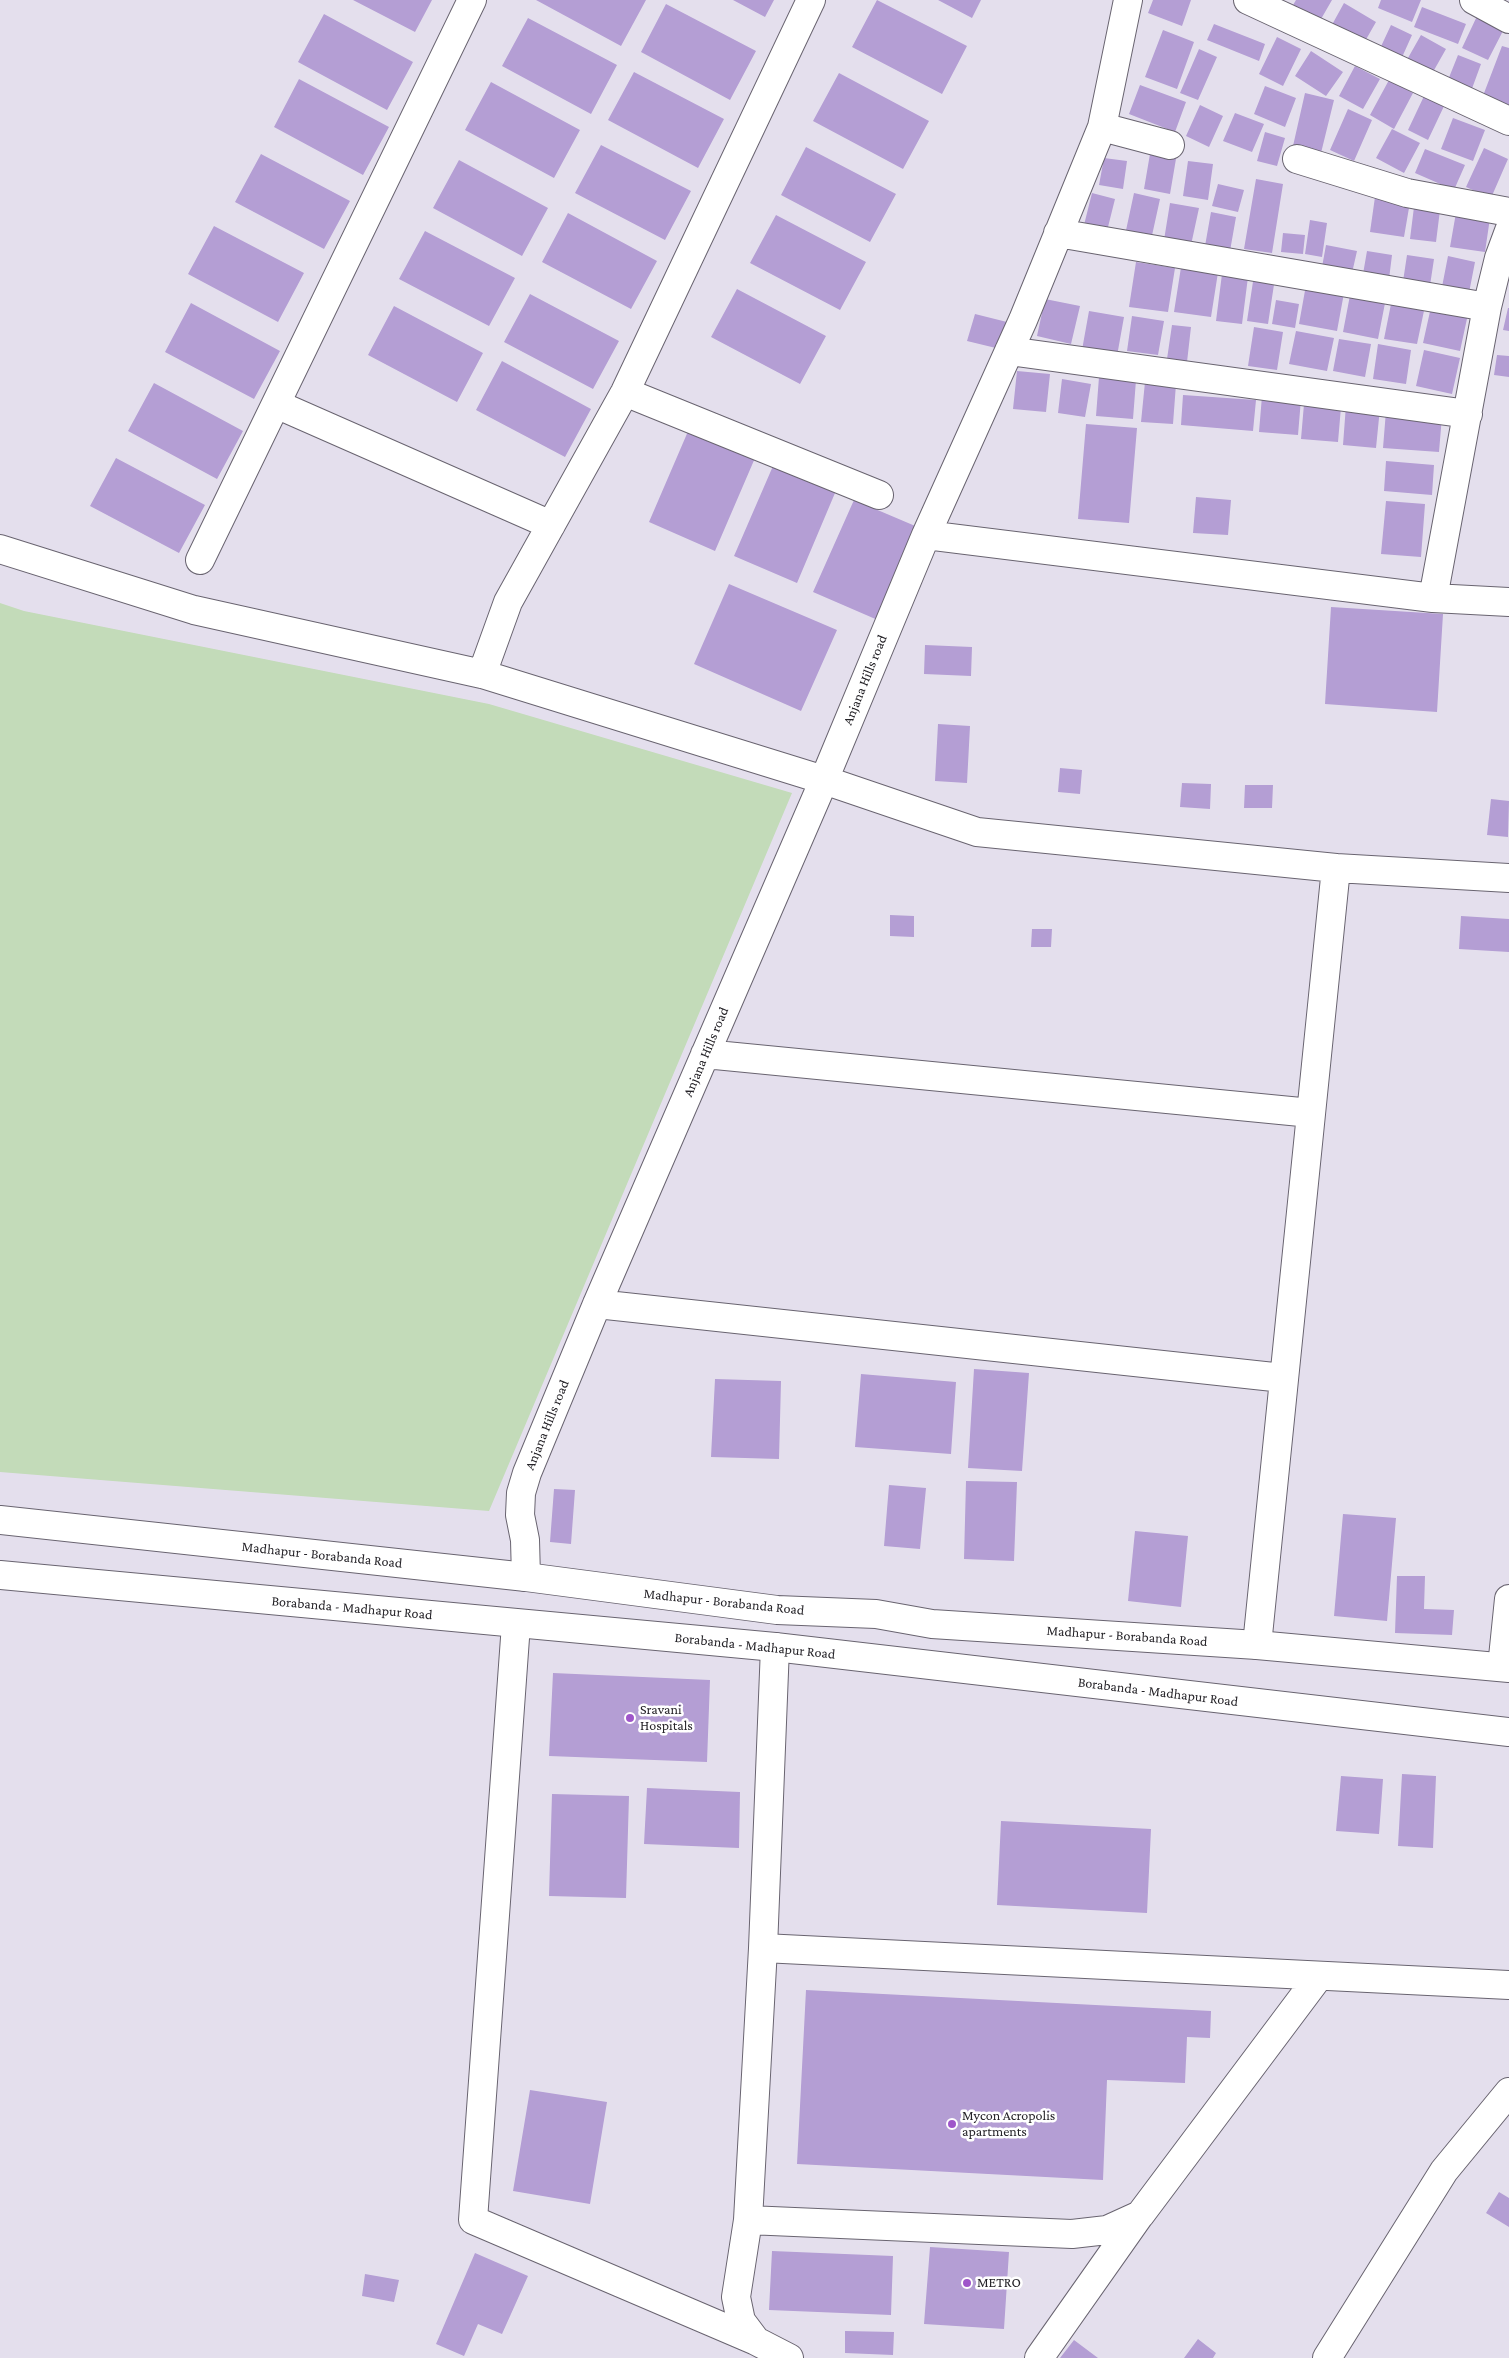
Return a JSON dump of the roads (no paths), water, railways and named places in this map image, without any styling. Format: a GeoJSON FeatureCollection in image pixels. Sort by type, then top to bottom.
{"type":"FeatureCollection","features":[{"type":"Feature","properties":{"kind":"street"},"geometry":{"type":"LineString","coordinates":[[200,560],[472,0]]}},
{"type":"Feature","properties":{"kind":"street"},"geometry":{"type":"LineString","coordinates":[[482,674],[508,602],[625,392],[811,0]]}},
{"type":"Feature","properties":{"kind":"street","name":"Anjana Hills road"},"geometry":{"type":"LineString","coordinates":[[526,1577],[525,1540],[520,1515],[521,1494],[527,1473],[597,1304],[824,780],[926,535],[1009,351],[1102,127],[1128,0]]}},
{"type":"Feature","properties":{"kind":"street"},"geometry":{"type":"LineString","coordinates":[[1248,0],[1509,121]]}},
{"type":"Feature","properties":{"kind":"street"},"geometry":{"type":"LineString","coordinates":[[1474,0],[1509,19]]}},
{"type":"Feature","properties":{"kind":"street"},"geometry":{"type":"LineString","coordinates":[[1102,127],[1170,145]]}},
{"type":"Feature","properties":{"kind":"street"},"geometry":{"type":"LineString","coordinates":[[1298,159],[1407,193],[1509,212]]}},
{"type":"Feature","properties":{"kind":"street"},"geometry":{"type":"LineString","coordinates":[[1432,598],[1487,307],[1499,258],[1509,230]]}},
{"type":"Feature","properties":{"kind":"street"},"geometry":{"type":"LineString","coordinates":[[1058,233],[1487,307]]}},
{"type":"Feature","properties":{"kind":"street"},"geometry":{"type":"LineString","coordinates":[[1009,351],[1468,414]]}},
{"type":"Feature","properties":{"kind":"street"},"geometry":{"type":"LineString","coordinates":[[625,392],[879,495]]}},
{"type":"Feature","properties":{"kind":"street"},"geometry":{"type":"LineString","coordinates":[[276,404],[550,525]]}},
{"type":"Feature","properties":{"kind":"street"},"geometry":{"type":"LineString","coordinates":[[926,535],[1432,598],[1509,602]]}},
{"type":"Feature","properties":{"kind":"street"},"geometry":{"type":"LineString","coordinates":[[0,549],[194,610],[482,674],[824,780],[977,832],[1336,868],[1509,878]]}},
{"type":"Feature","properties":{"kind":"street"},"geometry":{"type":"LineString","coordinates":[[1257,1644],[1336,868]]}},
{"type":"Feature","properties":{"kind":"street"},"geometry":{"type":"LineString","coordinates":[[705,1054],[1311,1113]]}},
{"type":"Feature","properties":{"kind":"street"},"geometry":{"type":"LineString","coordinates":[[597,1304],[1283,1378]]}},
{"type":"Feature","properties":{"kind":"street","name":"Madhapur - Borabanda Road"},"geometry":{"type":"LineString","coordinates":[[0,1520],[526,1577],[777,1610],[876,1614],[932,1624],[1257,1644],[1505,1668]]}},
{"type":"Feature","properties":{"kind":"street","name":"Borabanda - Madhapur Road"},"geometry":{"type":"LineString","coordinates":[[0,1575],[775,1647],[1509,1732]]}},
{"type":"Feature","properties":{"kind":"street"},"geometry":{"type":"LineString","coordinates":[[1505,1668],[1509,1599]]}},
{"type":"Feature","properties":{"kind":"street"},"geometry":{"type":"LineString","coordinates":[[516,1624],[473,2220],[756,2340],[789,2358]]}},
{"type":"Feature","properties":{"kind":"street"},"geometry":{"type":"LineString","coordinates":[[756,2340],[741,2321],[736,2297],[748,2220],[763,1948],[775,1647]]}},
{"type":"Feature","properties":{"kind":"street"},"geometry":{"type":"LineString","coordinates":[[763,1948],[1509,1985]]}},
{"type":"Feature","properties":{"kind":"street"},"geometry":{"type":"LineString","coordinates":[[1039,2358],[1140,2214],[1319,1976]]}},
{"type":"Feature","properties":{"kind":"street"},"geometry":{"type":"LineString","coordinates":[[1327,2358],[1444,2171],[1509,2092]]}},
{"type":"Feature","properties":{"kind":"street"},"geometry":{"type":"LineString","coordinates":[[748,2220],[1072,2234],[1108,2230],[1140,2214]]}},
{"type":"Feature","properties":{"kind":"place","name":"Sravani Hospitals"},"geometry":{"type":"Point","coordinates":[630,1718]}},
{"type":"Feature","properties":{"kind":"place","name":"Mycon Acropolis apartments"},"geometry":{"type":"Point","coordinates":[952,2124]}},
{"type":"Feature","properties":{"kind":"place","name":"METRO"},"geometry":{"type":"Point","coordinates":[967,2283]}}]}
